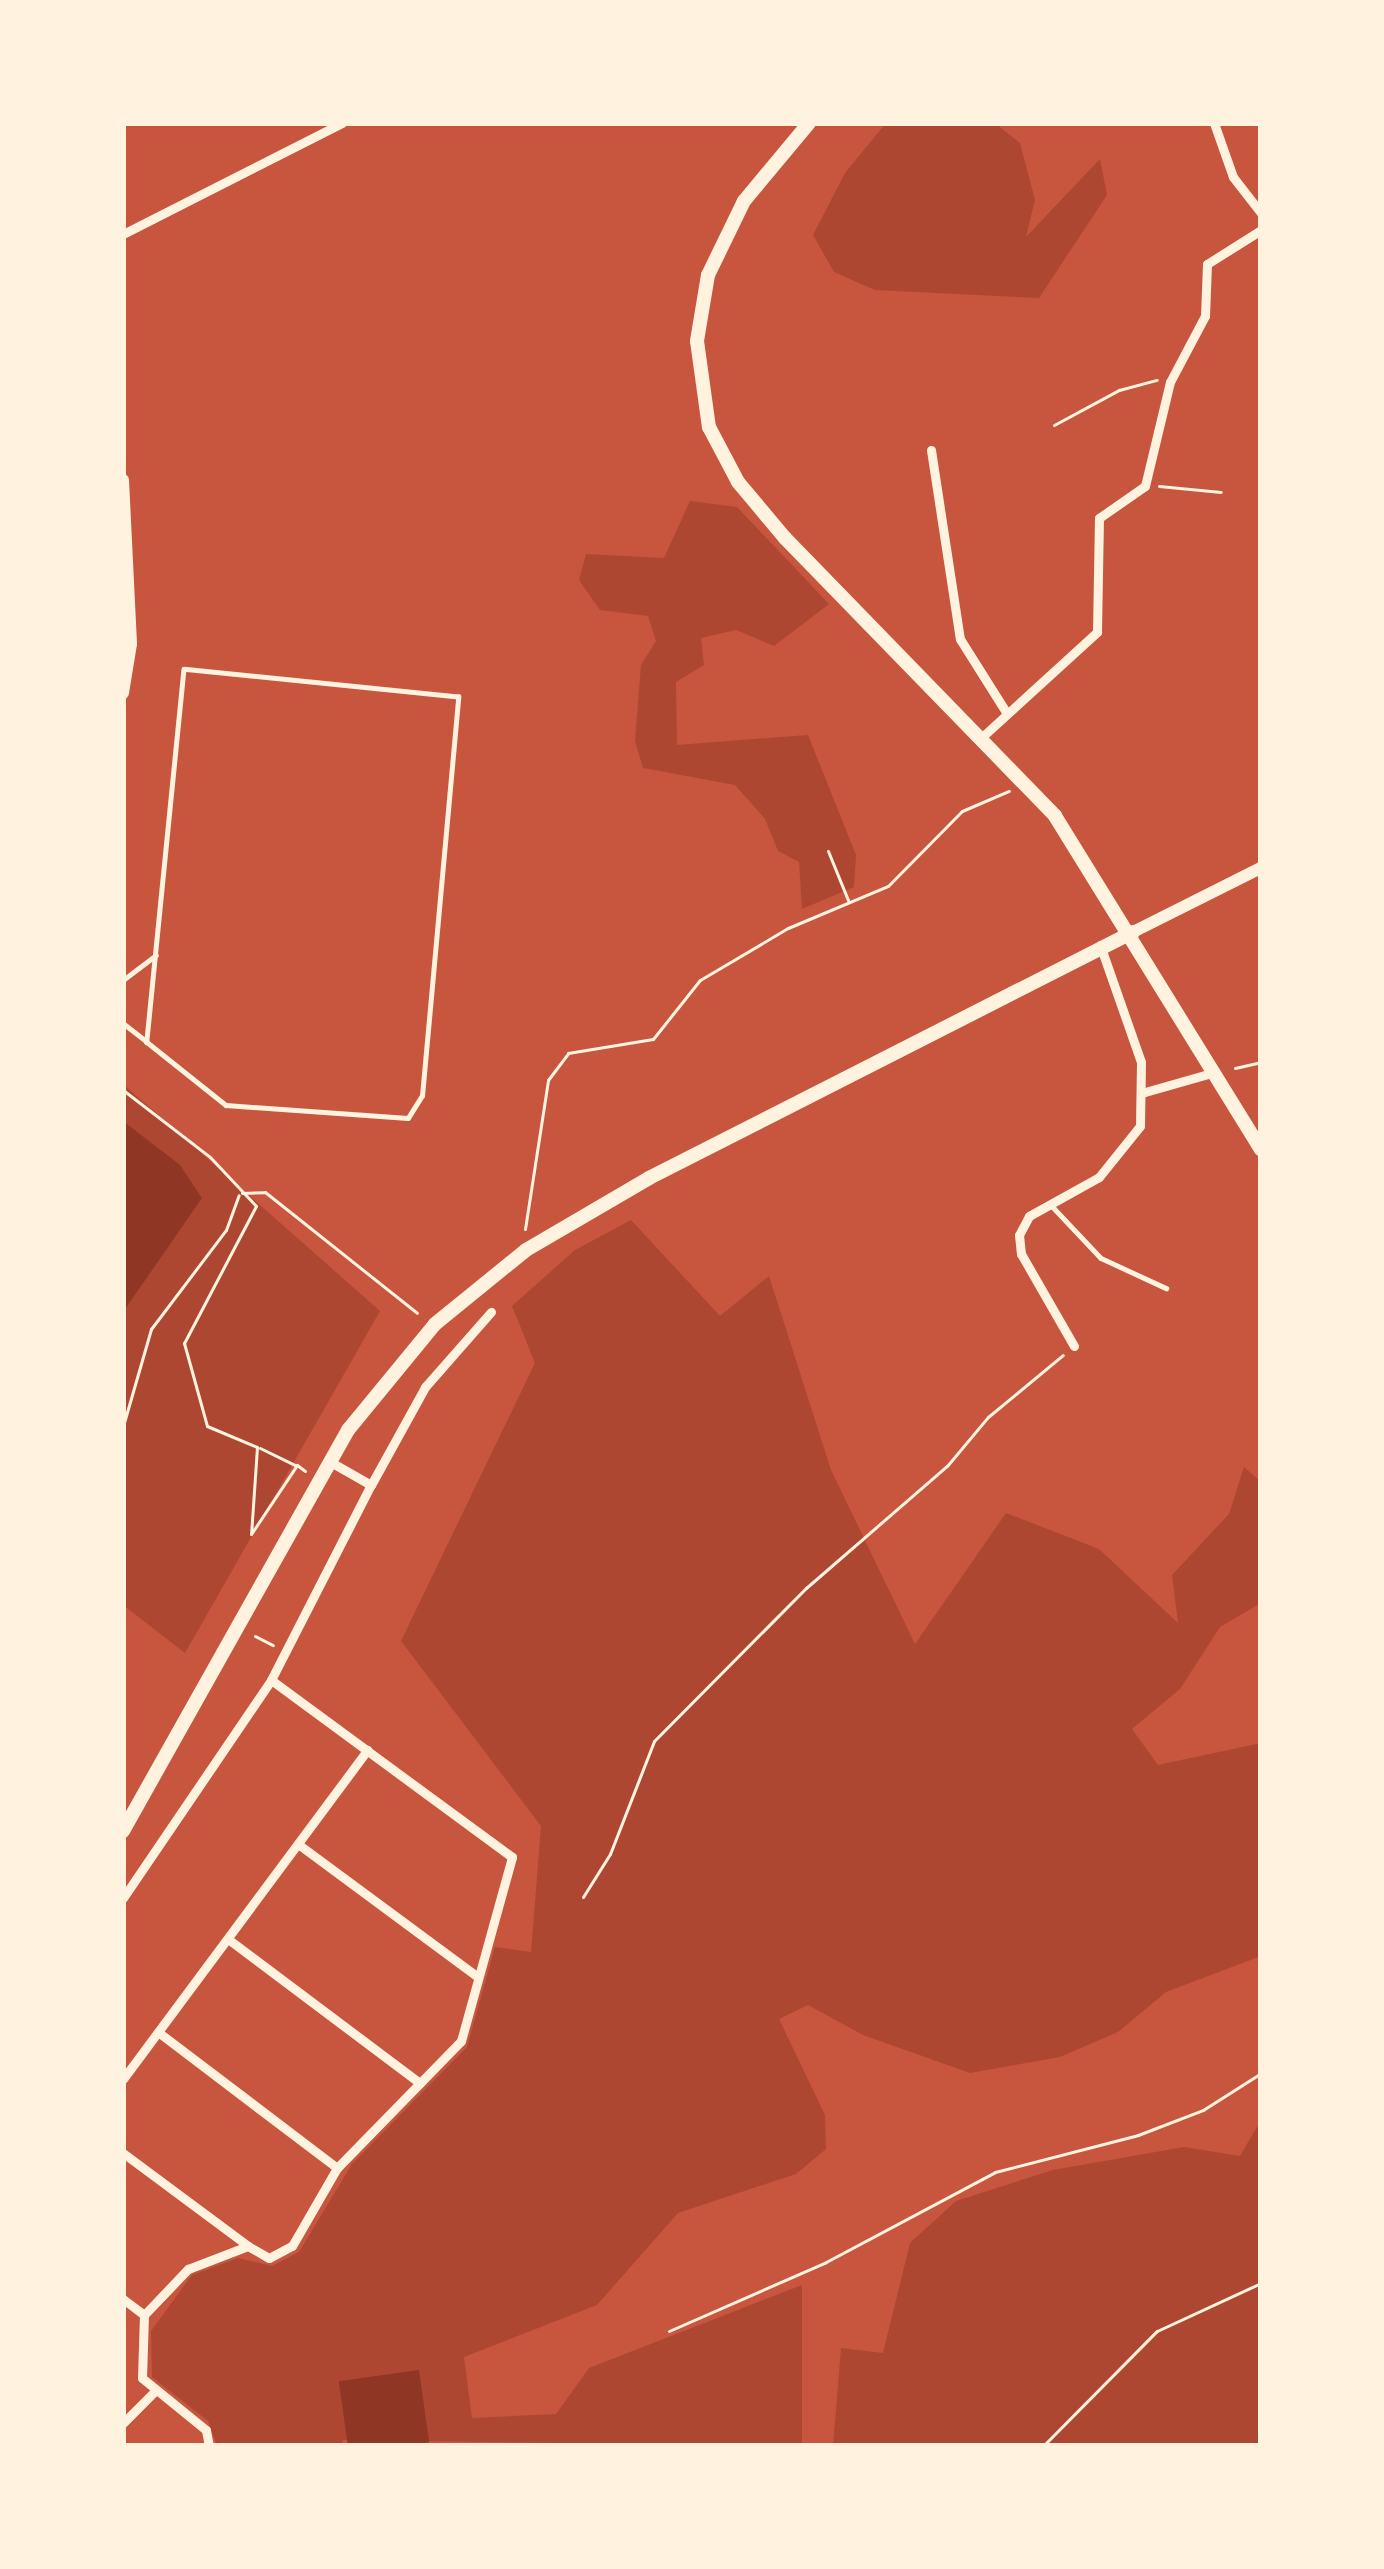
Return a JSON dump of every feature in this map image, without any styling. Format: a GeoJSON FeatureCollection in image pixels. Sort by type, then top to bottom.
{"type":"FeatureCollection","features":[{"type":"Feature","properties":{"kind":"main road"},"geometry":{"type":"LineString","coordinates":[[809,123],[744,201],[708,275],[697,340],[710,427],[738,482],[785,538],[1027,783],[1133,932],[1261,1149]]}},
{"type":"Feature","properties":{"kind":"main road"},"geometry":{"type":"LineString","coordinates":[[123,1831],[329,1462],[381,1384],[435,1324],[526,1250],[649,1178],[1133,932]]}},
{"type":"Feature","properties":{"kind":"street"},"geometry":{"type":"LineString","coordinates":[[123,234],[342,123]]}},
{"type":"Feature","properties":{"kind":"street"},"geometry":{"type":"LineString","coordinates":[[1214,123],[1233,177],[1261,214]]}},
{"type":"Feature","properties":{"kind":"street"},"geometry":{"type":"LineString","coordinates":[[982,736],[1097,632],[1100,518],[1147,481],[1170,382],[1204,316],[1207,263],[1261,230]]}},
{"type":"Feature","properties":{"kind":"street"},"geometry":{"type":"LineString","coordinates":[[931,450],[960,639],[1006,712]]}},
{"type":"Feature","properties":{"kind":"street"},"geometry":{"type":"LineString","coordinates":[[123,480],[131,644],[123,693]]}},
{"type":"Feature","properties":{"kind":"street"},"geometry":{"type":"LineString","coordinates":[[1133,932],[1261,868]]}},
{"type":"Feature","properties":{"kind":"street"},"geometry":{"type":"LineString","coordinates":[[1074,1346],[1021,1254],[1018,1235],[1029,1216],[1052,1205],[1122,1154],[1140,1126],[1145,1092],[1128,1011],[1100,945]]}},
{"type":"Feature","properties":{"kind":"street"},"geometry":{"type":"LineString","coordinates":[[1145,1092],[1215,1072]]}},
{"type":"Feature","properties":{"kind":"street"},"geometry":{"type":"LineString","coordinates":[[123,1898],[271,1681],[425,1388],[491,1312]]}},
{"type":"Feature","properties":{"kind":"street"},"geometry":{"type":"LineString","coordinates":[[329,1462],[371,1485]]}},
{"type":"Feature","properties":{"kind":"street"},"geometry":{"type":"LineString","coordinates":[[123,2153],[269,2258],[292,2246],[337,2168],[461,2041],[512,1857],[271,1681]]}},
{"type":"Feature","properties":{"kind":"street"},"geometry":{"type":"LineString","coordinates":[[123,2078],[367,1750]]}},
{"type":"Feature","properties":{"kind":"street"},"geometry":{"type":"LineString","coordinates":[[298,1844],[478,1977]]}},
{"type":"Feature","properties":{"kind":"street"},"geometry":{"type":"LineString","coordinates":[[229,1939],[420,2083]]}},
{"type":"Feature","properties":{"kind":"street"},"geometry":{"type":"LineString","coordinates":[[158,2032],[337,2168]]}},
{"type":"Feature","properties":{"kind":"street"},"geometry":{"type":"LineString","coordinates":[[209,2446],[206,2430],[155,2391],[137,2366],[144,2315],[188,2269],[248,2246]]}},
{"type":"Feature","properties":{"kind":"street"},"geometry":{"type":"LineString","coordinates":[[123,2299],[144,2315]]}},
{"type":"Feature","properties":{"kind":"street"},"geometry":{"type":"LineString","coordinates":[[123,2423],[155,2391]]}},
{"type":"Feature","properties":{"kind":"lane"},"geometry":{"type":"LineString","coordinates":[[123,1023],[226,1105],[408,1118],[422,1096],[458,697],[184,669],[147,1042]]}},
{"type":"Feature","properties":{"kind":"lane"},"geometry":{"type":"LineString","coordinates":[[123,980],[156,955]]}},
{"type":"Feature","properties":{"kind":"lane"},"geometry":{"type":"LineString","coordinates":[[1052,1205],[1101,1258],[1166,1288]]}},
{"type":"Feature","properties":{"kind":"path"},"geometry":{"type":"LineString","coordinates":[[1054,425],[1139,381],[1170,382]]}},
{"type":"Feature","properties":{"kind":"path"},"geometry":{"type":"LineString","coordinates":[[1147,481],[1189,493],[1221,491]]}},
{"type":"Feature","properties":{"kind":"path"},"geometry":{"type":"LineString","coordinates":[[526,1250],[556,1065],[568,1053],[653,1039],[700,980],[907,873],[962,811],[1027,783]]}},
{"type":"Feature","properties":{"kind":"path"},"geometry":{"type":"LineString","coordinates":[[828,851],[849,902]]}},
{"type":"Feature","properties":{"kind":"path"},"geometry":{"type":"LineString","coordinates":[[1215,1072],[1261,1062]]}},
{"type":"Feature","properties":{"kind":"path"},"geometry":{"type":"LineString","coordinates":[[123,1090],[210,1156],[240,1194],[256,1206],[184,1343],[207,1426],[305,1471],[329,1462]]}},
{"type":"Feature","properties":{"kind":"path"},"geometry":{"type":"LineString","coordinates":[[240,1194],[265,1192],[421,1317]]}},
{"type":"Feature","properties":{"kind":"path"},"geometry":{"type":"LineString","coordinates":[[123,1426],[151,1329],[226,1230],[240,1194]]}},
{"type":"Feature","properties":{"kind":"path"},"geometry":{"type":"LineString","coordinates":[[583,1897],[610,1854],[654,1741],[806,1588],[947,1466],[1016,1390],[1074,1346]]}},
{"type":"Feature","properties":{"kind":"path"},"geometry":{"type":"LineString","coordinates":[[257,1447],[251,1534],[297,1465]]}},
{"type":"Feature","properties":{"kind":"path"},"geometry":{"type":"LineString","coordinates":[[254,1636],[285,1651]]}},
{"type":"Feature","properties":{"kind":"path"},"geometry":{"type":"LineString","coordinates":[[669,2330],[826,2262],[995,2172],[1138,2135],[1203,2110],[1261,2073]]}},
{"type":"Feature","properties":{"kind":"path"},"geometry":{"type":"LineString","coordinates":[[1043,2446],[1157,2331],[1261,2283]]}},
{"type":"Feature","properties":{"kind":"shaded area"},"geometry":{"type":"Polygon","coordinates":[[[886,123],[995,123],[1020,143],[1035,200],[1026,237],[1100,159],[1107,195],[1039,298],[875,290],[834,272],[813,235],[845,173],[886,123]]]}},
{"type":"Feature","properties":{"kind":"shaded area"},"geometry":{"type":"Polygon","coordinates":[[[690,501],[737,507],[829,604],[774,646],[736,630],[701,638],[704,665],[676,682],[677,745],[808,735],[856,855],[854,887],[802,909],[799,862],[778,851],[765,819],[735,785],[643,768],[635,741],[641,665],[656,641],[648,616],[600,610],[579,580],[586,554],[664,558],[690,501]]]}},
{"type":"Feature","properties":{"kind":"shaded area"},"geometry":{"type":"Polygon","coordinates":[[[123,1084],[380,1311],[185,1653],[123,1605],[123,1084]]]}},
{"type":"Feature","properties":{"kind":"shaded area"},"geometry":{"type":"Polygon","coordinates":[[[123,1121],[180,1165],[202,1198],[123,1312],[123,1121]]]}},
{"type":"Feature","properties":{"kind":"shaded area"},"geometry":{"type":"Polygon","coordinates":[[[631,1220],[720,1316],[769,1276],[831,1470],[915,1644],[1006,1513],[1099,1549],[1178,1623],[1172,1575],[1229,1514],[1244,1467],[1261,1482],[1261,1603],[1220,1627],[1180,1689],[1132,1729],[1158,1765],[1261,1743],[1261,1956],[1166,1992],[1118,2032],[1060,2057],[970,2073],[863,2035],[808,2005],[779,2019],[825,2115],[826,2149],[796,2174],[678,2213],[597,2305],[464,2357],[472,2418],[556,2414],[589,2368],[802,2285],[802,2446],[343,2440],[341,2446],[217,2446],[208,2421],[152,2377],[151,2331],[192,2275],[238,2258],[272,2266],[299,2252],[352,2164],[467,2047],[495,1947],[531,1952],[541,1826],[401,1641],[535,1363],[512,1306],[575,1250],[631,1220]]]}},
{"type":"Feature","properties":{"kind":"shaded area"},"geometry":{"type":"Polygon","coordinates":[[[1261,2120],[1261,2446],[833,2446],[841,2348],[883,2353],[910,2243],[956,2201],[1053,2170],[1184,2147],[1240,2156],[1261,2120]]]}},
{"type":"Feature","properties":{"kind":"shaded area"},"geometry":{"type":"Polygon","coordinates":[[[419,2370],[429,2442],[348,2446],[339,2381],[419,2370]]]}}]}
